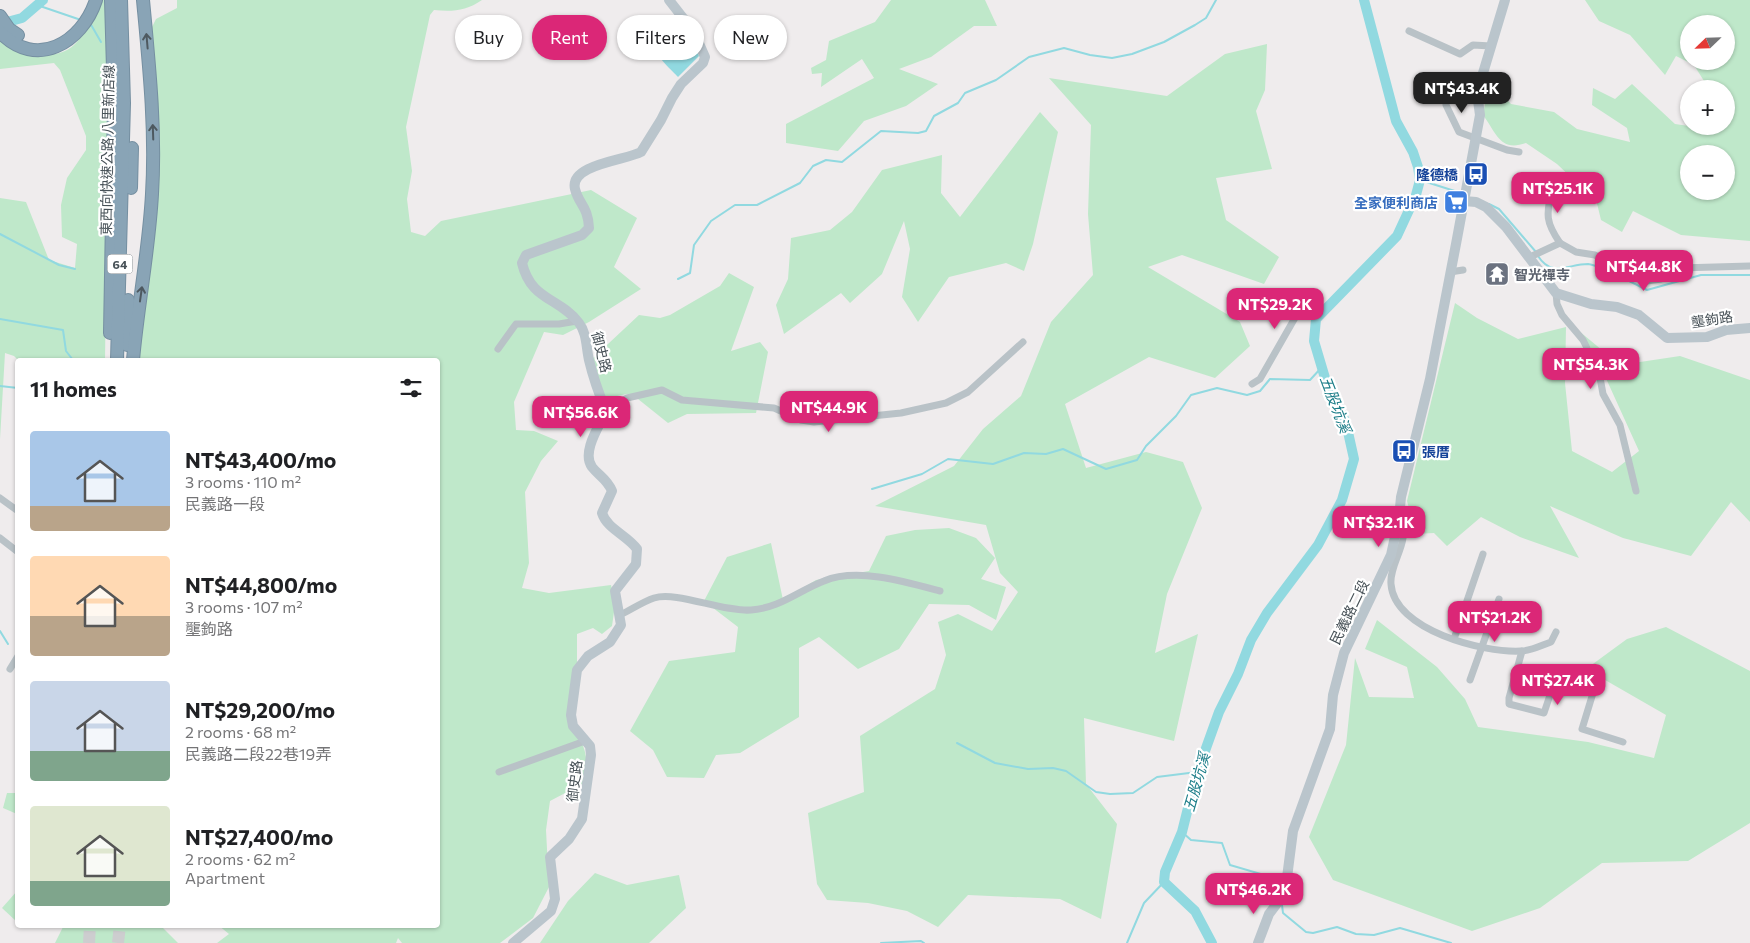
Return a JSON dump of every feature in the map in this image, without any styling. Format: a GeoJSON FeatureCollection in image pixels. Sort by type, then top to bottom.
{"type":"FeatureCollection","features":[{"type":"Feature","properties":{"kind":"highway"},"geometry":{"type":"LineString","coordinates":[[0,16],[9,29],[18,35],[38,41],[48,40],[74,26],[87,0]]}},
{"type":"Feature","properties":{"kind":"highway"},"geometry":{"type":"LineString","coordinates":[[0,32],[20,46],[40,50],[50,48],[69,40],[82,29],[96,0]]}},
{"type":"Feature","properties":{"kind":"highway"},"geometry":{"type":"LineString","coordinates":[[109,358],[122,169],[114,102],[111,0]]}},
{"type":"Feature","properties":{"kind":"highway","name":"東西向快速公路 八里新店線"},"geometry":{"type":"LineString","coordinates":[[117,358],[124,103],[122,0]]}},
{"type":"Feature","properties":{"kind":"highway","name":"東西向快速公路 八里新店線"},"geometry":{"type":"LineString","coordinates":[[127,358],[122,169],[133,104],[130,0]]}},
{"type":"Feature","properties":{"kind":"highway"},"geometry":{"type":"LineString","coordinates":[[133,358],[148,248],[153,192],[154,138],[143,0]]}},
{"type":"Feature","properties":{"kind":"street","name":"御史路"},"geometry":{"type":"LineString","coordinates":[[514,943],[551,910],[555,899],[550,857],[569,839],[582,819],[586,806],[591,754],[590,746],[572,726],[571,716],[577,670],[588,656],[610,642],[621,624],[615,591],[636,564],[637,549],[630,539],[604,520],[602,513],[612,491],[604,477],[593,468],[588,460],[589,450],[606,411],[599,395],[583,329],[577,321],[531,286],[523,268],[523,259],[532,253],[582,235],[589,228],[586,208],[575,191],[574,183],[576,177],[602,164],[641,152],[681,84],[704,63],[705,52],[669,0]]}},
{"type":"Feature","properties":{"kind":"street","name":"民義路二段"},"geometry":{"type":"LineString","coordinates":[[1258,943],[1265,921],[1284,893],[1293,831],[1330,729],[1333,695],[1344,653],[1391,555],[1399,518],[1401,497],[1430,379],[1476,138],[1480,115],[1477,93],[1505,0]]}},
{"type":"Feature","properties":{"kind":"street"},"geometry":{"type":"LineString","coordinates":[[1409,31],[1460,54],[1473,45],[1491,46]]}},
{"type":"Feature","properties":{"kind":"street"},"geometry":{"type":"LineString","coordinates":[[1446,91],[1446,105],[1458,132],[1507,150],[1519,152]]}},
{"type":"Feature","properties":{"kind":"street"},"geometry":{"type":"LineString","coordinates":[[1552,187],[1546,216],[1549,228],[1560,243],[1576,252],[1595,256],[1618,269],[1647,281],[1662,279],[1679,268],[1750,266]]}},
{"type":"Feature","properties":{"kind":"street"},"geometry":{"type":"LineString","coordinates":[[1465,195],[1486,207],[1534,255],[1556,293],[1556,304],[1562,315],[1583,340],[1599,372],[1603,394],[1620,425],[1636,491]]}},
{"type":"Feature","properties":{"kind":"street"},"geometry":{"type":"LineString","coordinates":[[1534,255],[1560,243]]}},
{"type":"Feature","properties":{"kind":"street"},"geometry":{"type":"LineString","coordinates":[[1450,272],[1463,270]]}},
{"type":"Feature","properties":{"kind":"street","name":"壟鉤路"},"geometry":{"type":"LineString","coordinates":[[1556,293],[1591,304],[1617,307],[1639,315],[1667,338],[1707,337],[1726,330],[1750,328]]}},
{"type":"Feature","properties":{"kind":"street"},"geometry":{"type":"LineString","coordinates":[[1252,384],[1260,379],[1296,316],[1319,300]]}},
{"type":"Feature","properties":{"kind":"street"},"geometry":{"type":"LineString","coordinates":[[498,349],[516,324],[559,324],[577,321]]}},
{"type":"Feature","properties":{"kind":"street"},"geometry":{"type":"LineString","coordinates":[[606,411],[627,398],[662,390],[682,400],[774,408],[801,420],[814,422],[901,413],[946,403],[968,392],[1023,342]]}},
{"type":"Feature","properties":{"kind":"street"},"geometry":{"type":"LineString","coordinates":[[0,498],[15,509]]}},
{"type":"Feature","properties":{"kind":"street"},"geometry":{"type":"LineString","coordinates":[[1399,518],[1403,524],[1404,535],[1390,583],[1396,605],[1432,633],[1482,647],[1522,652],[1551,642],[1556,632]]}},
{"type":"Feature","properties":{"kind":"street"},"geometry":{"type":"LineString","coordinates":[[0,538],[15,550]]}},
{"type":"Feature","properties":{"kind":"street"},"geometry":{"type":"LineString","coordinates":[[1454,639],[1483,554]]}},
{"type":"Feature","properties":{"kind":"street"},"geometry":{"type":"LineString","coordinates":[[620,615],[655,598],[684,598],[731,610],[752,610],[777,606],[825,580],[835,578],[878,575],[940,590]]}},
{"type":"Feature","properties":{"kind":"street"},"geometry":{"type":"LineString","coordinates":[[1470,680],[1499,599]]}},
{"type":"Feature","properties":{"kind":"street"},"geometry":{"type":"LineString","coordinates":[[1522,652],[1509,704],[1544,713],[1558,671],[1590,683],[1593,693],[1582,729],[1623,742]]}},
{"type":"Feature","properties":{"kind":"street"},"geometry":{"type":"LineString","coordinates":[[10,669],[15,661]]}},
{"type":"Feature","properties":{"kind":"street"},"geometry":{"type":"LineString","coordinates":[[500,772],[585,741]]}},
{"type":"Feature","properties":{"kind":"green space"},"geometry":{"type":"Polygon","coordinates":[[[98,0],[110,0],[105,358],[16,358],[5,353],[0,439],[0,198],[26,202],[49,260],[75,268],[77,244],[62,237],[61,205],[67,178],[86,150],[86,136],[60,70],[54,63],[0,69],[0,36],[10,47],[21,53],[37,55],[54,54],[74,45],[86,30],[98,0]]]}},
{"type":"Feature","properties":{"kind":"green space"},"geometry":{"type":"Polygon","coordinates":[[[177,0],[482,0],[459,10],[434,10],[430,15],[406,127],[412,171],[407,199],[411,232],[425,236],[441,221],[591,190],[637,218],[614,267],[641,289],[589,322],[563,335],[544,332],[514,402],[516,430],[534,431],[558,441],[541,461],[525,492],[529,563],[522,588],[549,593],[611,585],[615,605],[612,626],[602,634],[593,628],[577,634],[577,674],[569,722],[585,751],[587,764],[586,782],[550,801],[546,830],[549,887],[533,918],[500,943],[402,943],[398,938],[396,943],[217,943],[229,934],[222,928],[440,928],[440,358],[138,358],[158,146],[149,33],[156,19],[177,8],[177,0]]]}},
{"type":"Feature","properties":{"kind":"green space"},"geometry":{"type":"Polygon","coordinates":[[[891,0],[985,0],[997,26],[974,26],[931,57],[899,69],[938,84],[906,106],[864,121],[838,151],[786,143],[786,124],[874,78],[862,59],[821,87],[822,73],[812,74],[811,68],[826,60],[829,41],[875,22],[891,0]]]}},
{"type":"Feature","properties":{"kind":"green space"},"geometry":{"type":"Polygon","coordinates":[[[1585,0],[1750,0],[1750,241],[1681,235],[1633,211],[1622,232],[1601,220],[1593,187],[1579,185],[1557,164],[1526,143],[1510,145],[1500,140],[1483,115],[1489,81],[1511,104],[1554,112],[1577,129],[1630,142],[1627,128],[1592,105],[1593,88],[1615,99],[1632,84],[1675,124],[1680,125],[1680,135],[1735,135],[1735,80],[1703,80],[1697,70],[1735,70],[1735,15],[1680,15],[1680,58],[1676,56],[1665,75],[1630,35],[1599,21],[1585,0]]]}},
{"type":"Feature","properties":{"kind":"green space"},"geometry":{"type":"Polygon","coordinates":[[[1267,44],[1265,90],[1256,111],[1272,169],[1216,178],[1226,220],[1279,257],[1264,284],[1182,255],[1148,267],[1240,322],[1250,346],[1215,378],[1149,357],[1065,404],[1086,468],[1146,452],[1183,462],[1202,508],[1167,594],[1155,653],[1198,634],[1174,741],[1084,718],[1086,784],[1117,824],[1101,919],[1060,899],[968,895],[938,927],[907,911],[868,903],[827,900],[817,884],[808,813],[864,792],[860,736],[935,689],[946,655],[938,622],[958,614],[992,631],[1018,592],[1000,573],[986,525],[875,506],[954,466],[983,429],[1021,396],[1051,322],[1093,275],[1088,214],[1091,125],[1049,78],[1167,96],[1225,54],[1267,44]]]}},
{"type":"Feature","properties":{"kind":"green space"},"geometry":{"type":"Polygon","coordinates":[[[1040,112],[1058,132],[1033,244],[1024,271],[1006,263],[949,277],[918,322],[902,297],[910,249],[904,221],[882,274],[850,303],[841,293],[784,334],[776,305],[788,279],[791,238],[830,230],[852,212],[882,170],[942,155],[941,193],[960,217],[1040,112]]]}},
{"type":"Feature","properties":{"kind":"green space"},"geometry":{"type":"Polygon","coordinates":[[[729,273],[754,287],[731,351],[760,342],[768,352],[756,413],[687,414],[668,423],[638,399],[627,394],[607,398],[602,393],[593,358],[639,315],[660,318],[670,315],[720,286],[729,273]]]}},
{"type":"Feature","properties":{"kind":"green space"},"geometry":{"type":"Polygon","coordinates":[[[1455,303],[1477,318],[1518,339],[1566,327],[1565,383],[1572,451],[1612,472],[1639,451],[1594,352],[1579,331],[1620,365],[1680,356],[1750,380],[1750,522],[1731,502],[1691,556],[1623,538],[1550,506],[1579,558],[1520,537],[1481,517],[1447,546],[1434,533],[1416,534],[1407,501],[1455,303]]]}},
{"type":"Feature","properties":{"kind":"green space"},"geometry":{"type":"Polygon","coordinates":[[[949,528],[976,538],[995,558],[981,579],[1006,587],[996,620],[969,605],[929,604],[899,649],[858,669],[819,637],[799,648],[799,717],[740,753],[716,755],[704,778],[667,777],[653,750],[630,731],[669,661],[735,652],[738,627],[704,601],[727,557],[771,543],[783,600],[816,580],[869,571],[886,536],[915,530],[949,528]]]}},
{"type":"Feature","properties":{"kind":"green space"},"geometry":{"type":"Polygon","coordinates":[[[1377,620],[1437,667],[1465,699],[1478,727],[1588,742],[1654,758],[1666,715],[1586,669],[1627,639],[1666,627],[1750,671],[1750,823],[1688,861],[1602,863],[1540,908],[1472,931],[1333,880],[1309,837],[1346,745],[1355,658],[1369,697],[1414,698],[1407,667],[1365,649],[1377,620]]]}},
{"type":"Feature","properties":{"kind":"green space"},"geometry":{"type":"Polygon","coordinates":[[[7,793],[15,793],[15,813],[3,808],[7,793]]]}},
{"type":"Feature","properties":{"kind":"green space"},"geometry":{"type":"Polygon","coordinates":[[[595,873],[627,885],[679,875],[686,908],[649,943],[540,943],[568,901],[595,873]]]}},
{"type":"Feature","properties":{"kind":"green space"},"geometry":{"type":"Polygon","coordinates":[[[15,893],[15,920],[2,908],[15,893]]]}},
{"type":"Feature","properties":{"kind":"green space"},"geometry":{"type":"Polygon","coordinates":[[[62,928],[163,928],[178,943],[55,943],[62,928]]]}},
{"type":"Feature","properties":{"kind":"water"},"geometry":{"type":"Polygon","coordinates":[[[662,60],[695,60],[678,77],[662,60]]]}},
{"type":"Feature","properties":{"kind":"waterway"},"geometry":{"type":"LineString","coordinates":[[0,24],[22,18],[43,0]]}},
{"type":"Feature","properties":{"kind":"waterway"},"geometry":{"type":"LineString","coordinates":[[678,279],[690,273],[694,245],[711,221],[735,205],[757,205],[800,183],[813,166],[826,160],[842,162],[881,131],[918,133],[926,131],[934,116],[958,103],[965,93],[996,80],[1029,57],[1064,48],[1090,55],[1112,58],[1132,54],[1164,42],[1206,18],[1216,0]]}},
{"type":"Feature","properties":{"kind":"waterway","name":"五股坑溪"},"geometry":{"type":"LineString","coordinates":[[1212,943],[1195,911],[1164,882],[1165,872],[1182,832],[1196,776],[1219,712],[1238,674],[1251,640],[1267,613],[1318,545],[1342,500],[1354,459],[1346,423],[1325,378],[1314,341],[1316,319],[1397,236],[1416,195],[1420,180],[1413,152],[1396,121],[1364,0]]}},
{"type":"Feature","properties":{"kind":"waterway"},"geometry":{"type":"LineString","coordinates":[[37,5],[81,20]]}},
{"type":"Feature","properties":{"kind":"waterway"},"geometry":{"type":"LineString","coordinates":[[90,23],[101,42]]}},
{"type":"Feature","properties":{"kind":"waterway"},"geometry":{"type":"LineString","coordinates":[[1420,180],[1461,193]]}},
{"type":"Feature","properties":{"kind":"waterway"},"geometry":{"type":"LineString","coordinates":[[1489,204],[1499,209],[1536,252]]}},
{"type":"Feature","properties":{"kind":"waterway"},"geometry":{"type":"LineString","coordinates":[[0,234],[59,265],[75,269]]}},
{"type":"Feature","properties":{"kind":"waterway"},"geometry":{"type":"LineString","coordinates":[[1538,256],[1543,263],[1555,268],[1593,265],[1647,290],[1701,275],[1750,275]]}},
{"type":"Feature","properties":{"kind":"waterway"},"geometry":{"type":"LineString","coordinates":[[0,319],[63,330],[66,351],[71,358]]}},
{"type":"Feature","properties":{"kind":"waterway"},"geometry":{"type":"LineString","coordinates":[[872,489],[922,474],[948,459],[993,464],[1024,453],[1046,454],[1063,449],[1106,469],[1137,460],[1146,446],[1176,416],[1191,395],[1217,388],[1247,395],[1260,391],[1270,379],[1310,380],[1322,367]]}},
{"type":"Feature","properties":{"kind":"waterway"},"geometry":{"type":"LineString","coordinates":[[0,386],[15,388]]}},
{"type":"Feature","properties":{"kind":"waterway"},"geometry":{"type":"LineString","coordinates":[[0,631],[8,644]]}},
{"type":"Feature","properties":{"kind":"waterway"},"geometry":{"type":"LineString","coordinates":[[957,743],[995,763],[1028,769],[1053,768],[1066,771],[1096,792],[1110,794],[1133,793],[1157,777],[1197,772]]}},
{"type":"Feature","properties":{"kind":"waterway"},"geometry":{"type":"LineString","coordinates":[[1182,832],[1191,840],[1222,843],[1230,865],[1278,879],[1280,893]]}},
{"type":"Feature","properties":{"kind":"waterway"},"geometry":{"type":"LineString","coordinates":[[1127,943],[1144,903],[1164,882]]}},
{"type":"Feature","properties":{"kind":"waterway"},"geometry":{"type":"LineString","coordinates":[[1282,905],[1283,913],[1306,932],[1313,933],[1337,927],[1356,934],[1374,935],[1400,928],[1451,943]]}},
{"type":"Feature","properties":{"kind":"waterway"},"geometry":{"type":"LineString","coordinates":[[881,943],[921,941],[924,943]]}},
{"type":"Feature","properties":{"kind":"tunnel"},"geometry":{"type":"LineString","coordinates":[[89,943],[90,928]]}},
{"type":"Feature","properties":{"kind":"tunnel"},"geometry":{"type":"LineString","coordinates":[[118,943],[120,928]]}},
{"type":"Feature","properties":{"kind":"place","name":"隆德橋"},"geometry":{"type":"Point","coordinates":[1476,174]}},
{"type":"Feature","properties":{"kind":"place","name":"全家便利商店"},"geometry":{"type":"Point","coordinates":[1456,202]}},
{"type":"Feature","properties":{"kind":"place","name":"智光禪寺"},"geometry":{"type":"Point","coordinates":[1497,274]}},
{"type":"Feature","properties":{"kind":"place","name":"張厝"},"geometry":{"type":"Point","coordinates":[1404,451]}}]}
